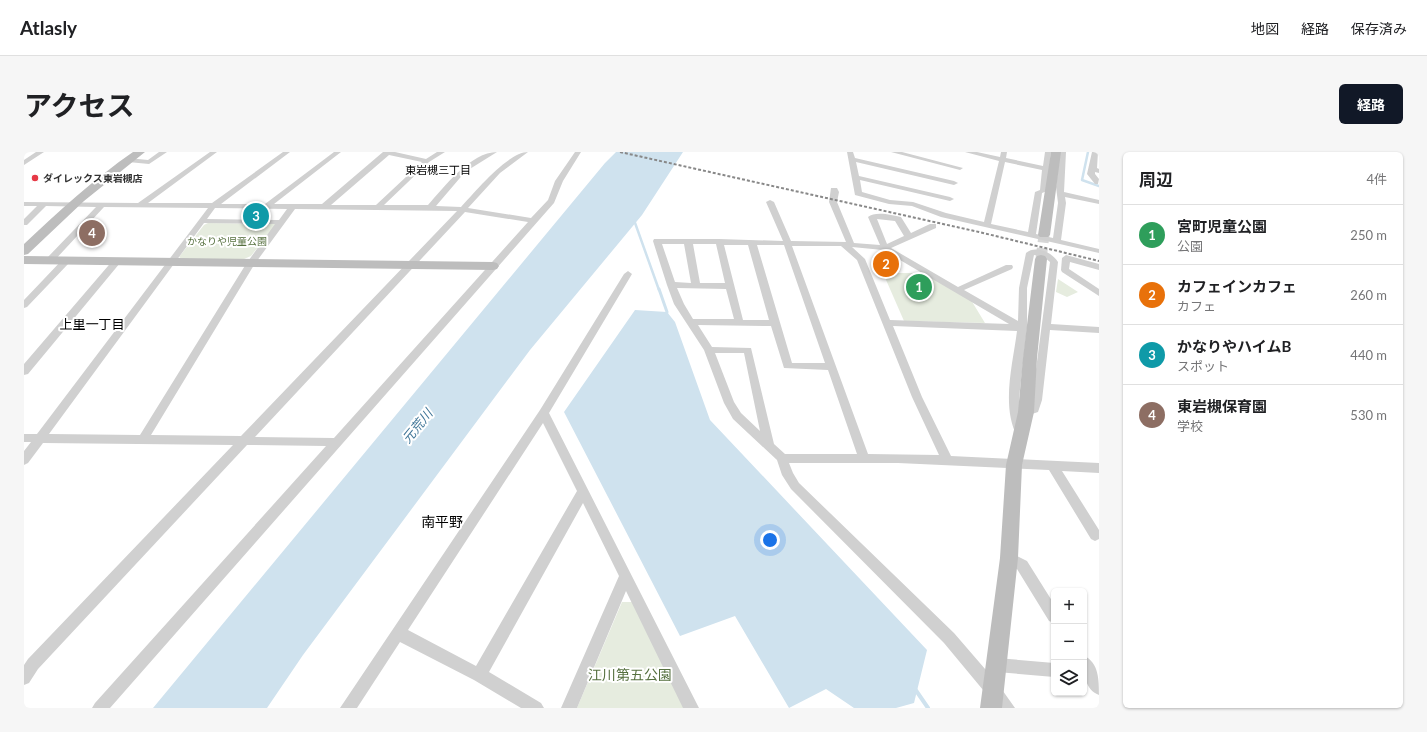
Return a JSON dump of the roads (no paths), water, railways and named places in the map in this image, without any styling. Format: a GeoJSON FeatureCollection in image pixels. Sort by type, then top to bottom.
{"type":"FeatureCollection","features":[{"type":"Feature","properties":{"kind":"street"},"geometry":{"type":"LineString","coordinates":[[26,160],[41,152]]}},
{"type":"Feature","properties":{"kind":"street"},"geometry":{"type":"LineString","coordinates":[[24,251],[72,204],[140,152]]}},
{"type":"Feature","properties":{"kind":"street"},"geometry":{"type":"LineString","coordinates":[[128,160],[149,162],[164,152]]}},
{"type":"Feature","properties":{"kind":"street"},"geometry":{"type":"LineString","coordinates":[[140,205],[214,152]]}},
{"type":"Feature","properties":{"kind":"street"},"geometry":{"type":"LineString","coordinates":[[24,460],[201,221],[214,206],[287,152]]}},
{"type":"Feature","properties":{"kind":"street"},"geometry":{"type":"LineString","coordinates":[[267,206],[338,152]]}},
{"type":"Feature","properties":{"kind":"street"},"geometry":{"type":"LineString","coordinates":[[324,207],[387,152],[427,161]]}},
{"type":"Feature","properties":{"kind":"street"},"geometry":{"type":"LineString","coordinates":[[378,207],[427,161],[442,152]]}},
{"type":"Feature","properties":{"kind":"street"},"geometry":{"type":"LineString","coordinates":[[430,208],[463,171],[494,152]]}},
{"type":"Feature","properties":{"kind":"street"},"geometry":{"type":"LineString","coordinates":[[24,678],[33,664],[498,172],[525,152]]}},
{"type":"Feature","properties":{"kind":"street"},"geometry":{"type":"LineString","coordinates":[[100,708],[551,201],[559,181],[578,152]]}},
{"type":"Feature","properties":{"kind":"street"},"geometry":{"type":"LineString","coordinates":[[894,152],[964,158],[1003,156],[1046,169]]}},
{"type":"Feature","properties":{"kind":"street"},"geometry":{"type":"LineString","coordinates":[[1032,235],[1039,192],[1043,190],[1048,152]]}},
{"type":"Feature","properties":{"kind":"street"},"geometry":{"type":"LineString","coordinates":[[1044,235],[1056,152]]}},
{"type":"Feature","properties":{"kind":"street"},"geometry":{"type":"LineString","coordinates":[[1057,241],[1061,215],[1060,186],[1063,152]]}},
{"type":"Feature","properties":{"kind":"street"},"geometry":{"type":"LineString","coordinates":[[850,155],[856,177],[858,193],[889,202],[913,204],[950,199]]}},
{"type":"Feature","properties":{"kind":"street"},"geometry":{"type":"LineString","coordinates":[[850,155],[950,199],[987,224],[1099,251]]}},
{"type":"Feature","properties":{"kind":"street"},"geometry":{"type":"LineString","coordinates":[[987,224],[1003,156]]}},
{"type":"Feature","properties":{"kind":"street"},"geometry":{"type":"LineString","coordinates":[[1096,156],[1096,170],[1091,174],[1092,178],[1098,182]]}},
{"type":"Feature","properties":{"kind":"street"},"geometry":{"type":"LineString","coordinates":[[950,199],[964,158]]}},
{"type":"Feature","properties":{"kind":"street"},"geometry":{"type":"LineString","coordinates":[[856,177],[950,199]]}},
{"type":"Feature","properties":{"kind":"street"},"geometry":{"type":"LineString","coordinates":[[834,190],[833,202],[847,244],[861,259],[886,324],[947,460]]}},
{"type":"Feature","properties":{"kind":"street"},"geometry":{"type":"LineString","coordinates":[[1061,194],[1099,202]]}},
{"type":"Feature","properties":{"kind":"street"},"geometry":{"type":"LineString","coordinates":[[770,202],[781,226],[864,458]]}},
{"type":"Feature","properties":{"kind":"street"},"geometry":{"type":"LineString","coordinates":[[24,204],[463,209],[533,221]]}},
{"type":"Feature","properties":{"kind":"street"},"geometry":{"type":"LineString","coordinates":[[24,223],[44,204]]}},
{"type":"Feature","properties":{"kind":"street"},"geometry":{"type":"LineString","coordinates":[[50,260],[102,205]]}},
{"type":"Feature","properties":{"kind":"street"},"geometry":{"type":"LineString","coordinates":[[143,439],[250,264],[292,207]]}},
{"type":"Feature","properties":{"kind":"street"},"geometry":{"type":"LineString","coordinates":[[885,248],[872,217],[891,217],[898,219],[909,237]]}},
{"type":"Feature","properties":{"kind":"street"},"geometry":{"type":"LineString","coordinates":[[201,221],[281,222]]}},
{"type":"Feature","properties":{"kind":"street"},"geometry":{"type":"LineString","coordinates":[[885,248],[933,226]]}},
{"type":"Feature","properties":{"kind":"street"},"geometry":{"type":"LineString","coordinates":[[1007,708],[992,699],[949,638],[795,486],[788,475],[782,458],[737,416],[729,403],[709,350],[679,304],[671,285],[657,241],[847,244],[885,248],[1022,328]]}},
{"type":"Feature","properties":{"kind":"street"},"geometry":{"type":"LineString","coordinates":[[688,241],[696,285]]}},
{"type":"Feature","properties":{"kind":"street"},"geometry":{"type":"LineString","coordinates":[[719,241],[739,322]]}},
{"type":"Feature","properties":{"kind":"street"},"geometry":{"type":"LineString","coordinates":[[752,243],[788,366],[831,367]]}},
{"type":"Feature","properties":{"kind":"street"},"geometry":{"type":"LineString","coordinates":[[1021,434],[1015,414],[1014,398],[1022,328],[1023,288],[1030,253],[1037,253],[1047,255],[1052,258],[1054,262],[1037,400],[1034,409],[1026,412]]}},
{"type":"Feature","properties":{"kind":"street"},"geometry":{"type":"LineString","coordinates":[[1099,267],[1066,258],[1064,270],[1099,293]]}},
{"type":"Feature","properties":{"kind":"street"},"geometry":{"type":"LineString","coordinates":[[992,699],[1009,558],[1014,465],[1026,412],[1030,358],[1041,259]]}},
{"type":"Feature","properties":{"kind":"street"},"geometry":{"type":"LineString","coordinates":[[24,260],[493,266]]}},
{"type":"Feature","properties":{"kind":"street"},"geometry":{"type":"LineString","coordinates":[[24,305],[66,260]]}},
{"type":"Feature","properties":{"kind":"street"},"geometry":{"type":"LineString","coordinates":[[24,371],[117,261]]}},
{"type":"Feature","properties":{"kind":"street"},"geometry":{"type":"LineString","coordinates":[[958,290],[1009,267]]}},
{"type":"Feature","properties":{"kind":"street"},"geometry":{"type":"LineString","coordinates":[[351,707],[544,413],[628,274]]}},
{"type":"Feature","properties":{"kind":"street"},"geometry":{"type":"LineString","coordinates":[[671,285],[730,286]]}},
{"type":"Feature","properties":{"kind":"street"},"geometry":{"type":"LineString","coordinates":[[690,322],[775,323]]}},
{"type":"Feature","properties":{"kind":"street"},"geometry":{"type":"LineString","coordinates":[[886,324],[1022,328]]}},
{"type":"Feature","properties":{"kind":"street"},"geometry":{"type":"LineString","coordinates":[[1045,327],[1099,330]]}},
{"type":"Feature","properties":{"kind":"street"},"geometry":{"type":"LineString","coordinates":[[709,350],[748,350],[769,446]]}},
{"type":"Feature","properties":{"kind":"street"},"geometry":{"type":"LineString","coordinates":[[544,413],[691,708]]}},
{"type":"Feature","properties":{"kind":"street"},"geometry":{"type":"LineString","coordinates":[[24,438],[338,442]]}},
{"type":"Feature","properties":{"kind":"street"},"geometry":{"type":"LineString","coordinates":[[782,458],[947,460],[1014,465],[1099,468]]}},
{"type":"Feature","properties":{"kind":"street"},"geometry":{"type":"LineString","coordinates":[[1053,466],[1095,535]]}},
{"type":"Feature","properties":{"kind":"street"},"geometry":{"type":"LineString","coordinates":[[479,675],[584,492]]}},
{"type":"Feature","properties":{"kind":"street"},"geometry":{"type":"LineString","coordinates":[[1009,558],[1022,565],[1051,611]]}},
{"type":"Feature","properties":{"kind":"street"},"geometry":{"type":"LineString","coordinates":[[569,708],[625,577]]}},
{"type":"Feature","properties":{"kind":"street"},"geometry":{"type":"LineString","coordinates":[[398,634],[479,675],[536,708]]}},
{"type":"Feature","properties":{"kind":"street"},"geometry":{"type":"LineString","coordinates":[[997,665],[1051,670]]}},
{"type":"Feature","properties":{"kind":"street"},"geometry":{"type":"LineString","coordinates":[[1087,671],[1099,688]]}},
{"type":"Feature","properties":{"kind":"water","name":"元荒川"},"geometry":{"type":"Polygon","coordinates":[[[616,152],[683,152],[642,215],[530,350],[303,655],[267,708],[153,708],[605,163],[616,152]]]}},
{"type":"Feature","properties":{"kind":"water"},"geometry":{"type":"Polygon","coordinates":[[[635,310],[667,312],[675,322],[710,420],[927,650],[914,703],[896,708],[854,708],[826,689],[789,708],[735,616],[680,636],[564,412],[635,310]]]}},
{"type":"Feature","properties":{"kind":"waterway"},"geometry":{"type":"LineString","coordinates":[[1088,152],[1082,180],[1099,186]]}},
{"type":"Feature","properties":{"kind":"waterway"},"geometry":{"type":"LineString","coordinates":[[634,220],[659,290]]}},
{"type":"Feature","properties":{"kind":"waterway"},"geometry":{"type":"LineString","coordinates":[[659,289],[667,312],[666,316]]}},
{"type":"Feature","properties":{"kind":"waterway"},"geometry":{"type":"LineString","coordinates":[[915,689],[928,708]]}},
{"type":"Feature","properties":{"kind":"tunnel"},"geometry":{"type":"LineString","coordinates":[[1041,259],[1044,235]]}},
{"type":"Feature","properties":{"kind":"railway"},"geometry":{"type":"LineString","coordinates":[[620,152],[979,232],[1099,261]]}},
{"type":"Feature","properties":{"kind":"place","name":"ダイレックス東岩槻店"},"geometry":{"type":"Point","coordinates":[35,178]}},
{"type":"Feature","properties":{"kind":"place","name":"かなりやハイムB"},"geometry":{"type":"Point","coordinates":[256,216]}},
{"type":"Feature","properties":{"kind":"place","name":"東岩槻保育園"},"geometry":{"type":"Point","coordinates":[92,233]}},
{"type":"Feature","properties":{"kind":"place","name":"カフェインカフェ"},"geometry":{"type":"Point","coordinates":[886,264]}},
{"type":"Feature","properties":{"kind":"place","name":"宮町児童公園"},"geometry":{"type":"Point","coordinates":[919,287]}},
{"type":"Feature","properties":{"kind":"district","name":"東岩槻三丁目"},"geometry":{"type":"Point","coordinates":[438,169]}},
{"type":"Feature","properties":{"kind":"district","name":"上里一丁目"},"geometry":{"type":"Point","coordinates":[92,324]}},
{"type":"Feature","properties":{"kind":"district","name":"南平野"},"geometry":{"type":"Point","coordinates":[442,521]}},
{"type":"Feature","properties":{"kind":"park label","name":"かなりや児童公園"},"geometry":{"type":"Point","coordinates":[227,241]}},
{"type":"Feature","properties":{"kind":"park label","name":"江川第五公園"},"geometry":{"type":"Point","coordinates":[630,674]}}]}
